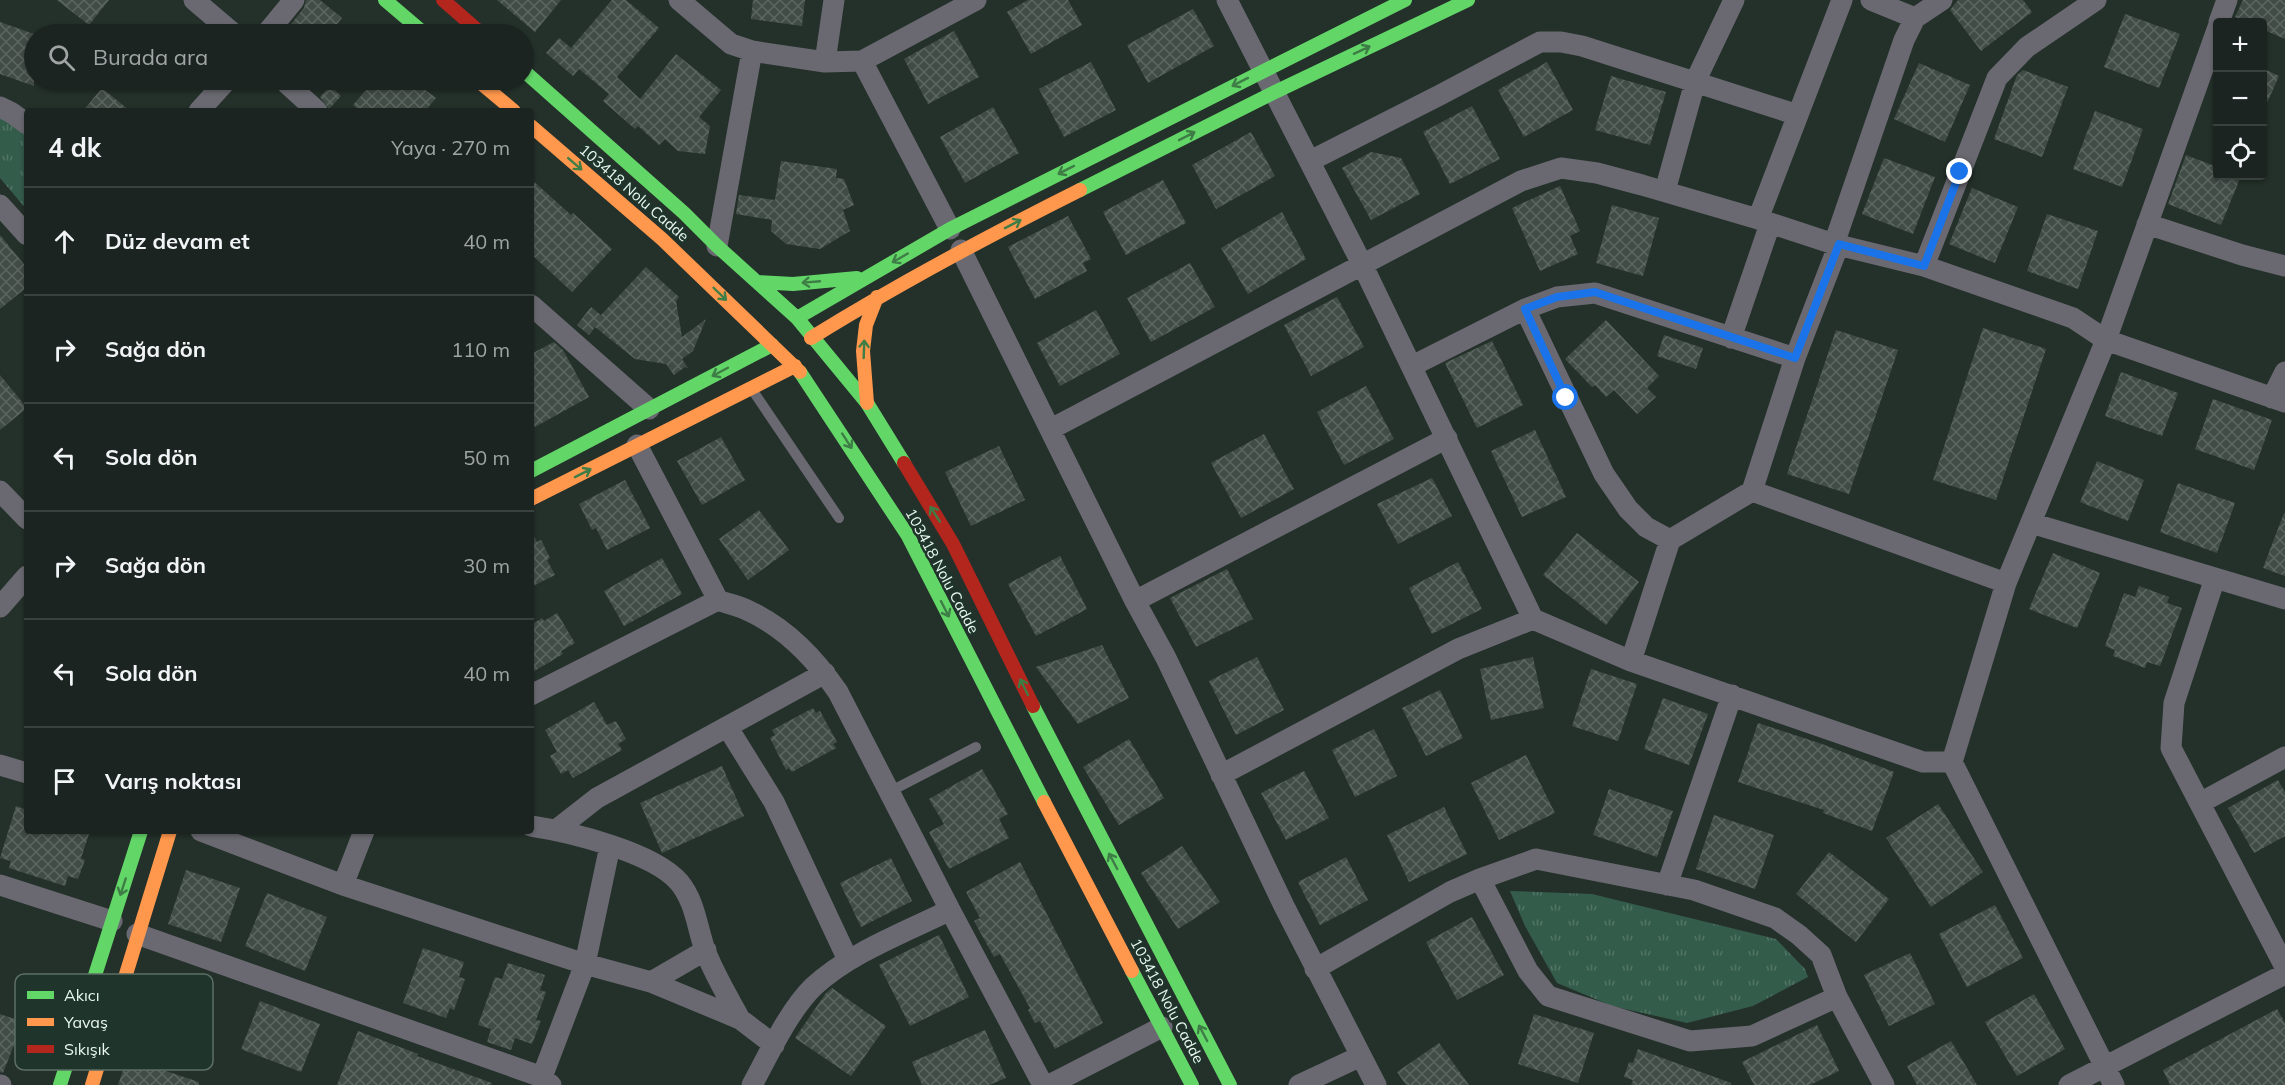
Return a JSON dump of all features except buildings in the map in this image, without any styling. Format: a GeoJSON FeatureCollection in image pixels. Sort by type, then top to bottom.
{"type":"FeatureCollection","features":[{"type":"Feature","properties":{"kind":"main road"},"geometry":{"type":"LineString","coordinates":[[385,0],[413,24]]}},
{"type":"Feature","properties":{"kind":"main road"},"geometry":{"type":"LineString","coordinates":[[443,0],[471,24]]}},
{"type":"Feature","properties":{"kind":"main road"},"geometry":{"type":"LineString","coordinates":[[797,318],[950,229],[1405,0]]}},
{"type":"Feature","properties":{"kind":"main road"},"geometry":{"type":"LineString","coordinates":[[811,338],[877,297],[961,250],[1275,92],[1468,0]]}},
{"type":"Feature","properties":{"kind":"main road"},"geometry":{"type":"LineString","coordinates":[[534,80],[684,213],[797,318],[811,338],[829,355],[867,403],[953,544],[1051,743],[1230,1085]]}},
{"type":"Feature","properties":{"kind":"main road"},"geometry":{"type":"LineString","coordinates":[[489,90],[510,108]]}},
{"type":"Feature","properties":{"kind":"main road","name":"103418 Nolu Cadde"},"geometry":{"type":"LineString","coordinates":[[534,129],[662,239],[795,366],[823,405],[908,536],[998,715],[1192,1085]]}},
{"type":"Feature","properties":{"kind":"main road"},"geometry":{"type":"LineString","coordinates":[[758,282],[793,284],[865,278]]}},
{"type":"Feature","properties":{"kind":"main road"},"geometry":{"type":"LineString","coordinates":[[867,403],[863,351],[866,325],[877,297]]}},
{"type":"Feature","properties":{"kind":"main road"},"geometry":{"type":"LineString","coordinates":[[534,469],[772,345]]}},
{"type":"Feature","properties":{"kind":"main road"},"geometry":{"type":"LineString","coordinates":[[534,497],[795,366]]}},
{"type":"Feature","properties":{"kind":"main road"},"geometry":{"type":"LineString","coordinates":[[95,974],[140,834]]}},
{"type":"Feature","properties":{"kind":"main road"},"geometry":{"type":"LineString","coordinates":[[125,974],[169,834]]}},
{"type":"Feature","properties":{"kind":"main road"},"geometry":{"type":"LineString","coordinates":[[60,1085],[65,1070]]}},
{"type":"Feature","properties":{"kind":"main road"},"geometry":{"type":"LineString","coordinates":[[92,1085],[96,1070]]}},
{"type":"Feature","properties":{"kind":"street"},"geometry":{"type":"LineString","coordinates":[[194,0],[222,24]]}},
{"type":"Feature","properties":{"kind":"street"},"geometry":{"type":"LineString","coordinates":[[274,24],[294,0]]}},
{"type":"Feature","properties":{"kind":"street"},"geometry":{"type":"LineString","coordinates":[[679,0],[731,44],[752,51],[825,62],[862,61],[976,0]]}},
{"type":"Feature","properties":{"kind":"street"},"geometry":{"type":"LineString","coordinates":[[825,62],[834,0]]}},
{"type":"Feature","properties":{"kind":"street"},"geometry":{"type":"LineString","coordinates":[[1227,0],[1362,264],[1533,619],[1631,661],[1923,762],[1952,762]]}},
{"type":"Feature","properties":{"kind":"street"},"geometry":{"type":"LineString","coordinates":[[1665,191],[1695,82],[1734,0]]}},
{"type":"Feature","properties":{"kind":"street"},"geometry":{"type":"LineString","coordinates":[[1731,338],[1764,221],[1798,115],[1842,0]]}},
{"type":"Feature","properties":{"kind":"street"},"geometry":{"type":"LineString","coordinates":[[1871,0],[1915,18]]}},
{"type":"Feature","properties":{"kind":"street"},"geometry":{"type":"LineString","coordinates":[[1631,661],[1670,540],[1752,491],[1904,40],[1915,18],[1942,0]]}},
{"type":"Feature","properties":{"kind":"street"},"geometry":{"type":"LineString","coordinates":[[1924,266],[1997,78],[2070,7],[2096,0]]}},
{"type":"Feature","properties":{"kind":"street"},"geometry":{"type":"LineString","coordinates":[[2220,18],[2227,0]]}},
{"type":"Feature","properties":{"kind":"street"},"geometry":{"type":"LineString","coordinates":[[2114,1085],[1952,762],[2006,584],[2106,340],[2213,38]]}},
{"type":"Feature","properties":{"kind":"street"},"geometry":{"type":"LineString","coordinates":[[1310,161],[1539,42],[1561,42],[1582,46],[1798,115]]}},
{"type":"Feature","properties":{"kind":"street"},"geometry":{"type":"LineString","coordinates":[[717,246],[752,51]]}},
{"type":"Feature","properties":{"kind":"street"},"geometry":{"type":"LineString","coordinates":[[862,61],[950,229]]}},
{"type":"Feature","properties":{"kind":"street"},"geometry":{"type":"LineString","coordinates":[[203,108],[218,90]]}},
{"type":"Feature","properties":{"kind":"street"},"geometry":{"type":"LineString","coordinates":[[294,90],[314,108]]}},
{"type":"Feature","properties":{"kind":"street"},"geometry":{"type":"LineString","coordinates":[[0,107],[24,122]]}},
{"type":"Feature","properties":{"kind":"street"},"geometry":{"type":"LineString","coordinates":[[1051,429],[1521,181],[1561,168],[1597,173],[1665,191],[1837,244],[1924,266],[2073,318],[2106,340],[2279,400],[2285,372]]}},
{"type":"Feature","properties":{"kind":"street"},"geometry":{"type":"LineString","coordinates":[[3,215],[24,232]]}},
{"type":"Feature","properties":{"kind":"street"},"geometry":{"type":"LineString","coordinates":[[2147,224],[2242,255],[2285,266]]}},
{"type":"Feature","properties":{"kind":"street"},"geometry":{"type":"LineString","coordinates":[[961,250],[1135,601],[1166,658],[1315,969],[1376,1085]]}},
{"type":"Feature","properties":{"kind":"street"},"geometry":{"type":"LineString","coordinates":[[1412,366],[1525,309],[1557,297],[1595,292],[1795,358]]}},
{"type":"Feature","properties":{"kind":"street"},"geometry":{"type":"LineString","coordinates":[[534,308],[649,409]]}},
{"type":"Feature","properties":{"kind":"street"},"geometry":{"type":"LineString","coordinates":[[1525,309],[1604,474],[1628,509],[1646,527],[1670,540]]}},
{"type":"Feature","properties":{"kind":"street"},"geometry":{"type":"LineString","coordinates":[[1135,601],[1447,438]]}},
{"type":"Feature","properties":{"kind":"street"},"geometry":{"type":"LineString","coordinates":[[638,445],[718,600],[749,611],[782,631],[825,673],[838,692],[1043,1085]]}},
{"type":"Feature","properties":{"kind":"street"},"geometry":{"type":"LineString","coordinates":[[0,491],[24,516]]}},
{"type":"Feature","properties":{"kind":"street"},"geometry":{"type":"LineString","coordinates":[[1752,491],[2006,584]]}},
{"type":"Feature","properties":{"kind":"street"},"geometry":{"type":"LineString","coordinates":[[2031,523],[2285,599]]}},
{"type":"Feature","properties":{"kind":"street"},"geometry":{"type":"LineString","coordinates":[[2215,578],[2174,703],[2171,748],[2285,967]]}},
{"type":"Feature","properties":{"kind":"street"},"geometry":{"type":"LineString","coordinates":[[0,607],[24,579]]}},
{"type":"Feature","properties":{"kind":"street"},"geometry":{"type":"LineString","coordinates":[[534,693],[718,600]]}},
{"type":"Feature","properties":{"kind":"street"},"geometry":{"type":"LineString","coordinates":[[1221,775],[1458,650],[1533,619]]}},
{"type":"Feature","properties":{"kind":"street"},"geometry":{"type":"LineString","coordinates":[[556,830],[597,798],[825,673]]}},
{"type":"Feature","properties":{"kind":"street"},"geometry":{"type":"LineString","coordinates":[[1667,885],[1732,695]]}},
{"type":"Feature","properties":{"kind":"street"},"geometry":{"type":"LineString","coordinates":[[728,728],[774,802],[848,960]]}},
{"type":"Feature","properties":{"kind":"street"},"geometry":{"type":"LineString","coordinates":[[2200,803],[2285,757]]}},
{"type":"Feature","properties":{"kind":"street"},"geometry":{"type":"LineString","coordinates":[[0,765],[24,772]]}},
{"type":"Feature","properties":{"kind":"street"},"geometry":{"type":"LineString","coordinates":[[534,826],[556,830],[610,846],[655,864],[679,882],[692,905],[706,950],[740,1020]]}},
{"type":"Feature","properties":{"kind":"street"},"geometry":{"type":"LineString","coordinates":[[209,834],[343,885],[585,964],[651,982],[740,1020],[774,1045]]}},
{"type":"Feature","properties":{"kind":"street"},"geometry":{"type":"LineString","coordinates":[[343,885],[363,834]]}},
{"type":"Feature","properties":{"kind":"street"},"geometry":{"type":"LineString","coordinates":[[137,934],[547,1081],[585,964],[610,846]]}},
{"type":"Feature","properties":{"kind":"street"},"geometry":{"type":"LineString","coordinates":[[1315,969],[1450,892],[1536,859],[1694,890],[1775,918],[1821,955],[1837,997],[1884,1085]]}},
{"type":"Feature","properties":{"kind":"street"},"geometry":{"type":"LineString","coordinates":[[1480,879],[1528,971],[1548,996],[1690,1041],[1752,1036],[1837,997]]}},
{"type":"Feature","properties":{"kind":"street"},"geometry":{"type":"LineString","coordinates":[[0,885],[112,921]]}},
{"type":"Feature","properties":{"kind":"street"},"geometry":{"type":"LineString","coordinates":[[752,1085],[799,1003],[813,987],[848,960],[950,910]]}},
{"type":"Feature","properties":{"kind":"street"},"geometry":{"type":"LineString","coordinates":[[651,982],[706,950]]}},
{"type":"Feature","properties":{"kind":"street"},"geometry":{"type":"LineString","coordinates":[[2068,1085],[2285,974]]}},
{"type":"Feature","properties":{"kind":"street"},"geometry":{"type":"LineString","coordinates":[[1049,1085],[1162,1027]]}},
{"type":"Feature","properties":{"kind":"street"},"geometry":{"type":"LineString","coordinates":[[1299,1085],[1360,1056]]}},
{"type":"Feature","properties":{"kind":"lane"},"geometry":{"type":"LineString","coordinates":[[751,388],[839,518]]}},
{"type":"Feature","properties":{"kind":"lane"},"geometry":{"type":"LineString","coordinates":[[889,792],[976,747]]}},
{"type":"Feature","properties":{"kind":"green space"},"geometry":{"type":"Polygon","coordinates":[[[0,116],[24,130],[24,206],[0,178],[0,116]]]}},
{"type":"Feature","properties":{"kind":"green space"},"geometry":{"type":"Polygon","coordinates":[[[1510,891],[1592,894],[1776,939],[1805,969],[1808,977],[1753,1006],[1687,1023],[1612,1006],[1557,983],[1525,926],[1510,891]]]}},
{"type":"Feature","properties":{"kind":"traffic: fast"},"geometry":{"type":"LineString","coordinates":[[385,0],[413,24]]}},
{"type":"Feature","properties":{"kind":"traffic: fast"},"geometry":{"type":"LineString","coordinates":[[797,318],[950,229],[1405,0]]}},
{"type":"Feature","properties":{"kind":"traffic: fast"},"geometry":{"type":"LineString","coordinates":[[1080,190],[1275,92],[1468,0]]}},
{"type":"Feature","properties":{"kind":"traffic: fast"},"geometry":{"type":"LineString","coordinates":[[534,80],[684,213],[797,318],[867,403],[904,463]]}},
{"type":"Feature","properties":{"kind":"traffic: fast"},"geometry":{"type":"LineString","coordinates":[[758,282],[793,284],[857,278]]}},
{"type":"Feature","properties":{"kind":"traffic: fast"},"geometry":{"type":"LineString","coordinates":[[534,469],[772,345]]}},
{"type":"Feature","properties":{"kind":"traffic: fast"},"geometry":{"type":"LineString","coordinates":[[800,372],[908,536],[1044,802]]}},
{"type":"Feature","properties":{"kind":"traffic: fast"},"geometry":{"type":"LineString","coordinates":[[1033,706],[1230,1085]]}},
{"type":"Feature","properties":{"kind":"traffic: fast"},"geometry":{"type":"LineString","coordinates":[[95,974],[140,834]]}},
{"type":"Feature","properties":{"kind":"traffic: fast"},"geometry":{"type":"LineString","coordinates":[[1132,971],[1192,1085]]}},
{"type":"Feature","properties":{"kind":"traffic: fast"},"geometry":{"type":"LineString","coordinates":[[60,1085],[65,1070]]}},
{"type":"Feature","properties":{"kind":"traffic: slow"},"geometry":{"type":"LineString","coordinates":[[489,90],[510,108]]}},
{"type":"Feature","properties":{"kind":"traffic: slow"},"geometry":{"type":"LineString","coordinates":[[534,129],[662,239],[800,372]]}},
{"type":"Feature","properties":{"kind":"traffic: slow"},"geometry":{"type":"LineString","coordinates":[[811,338],[944,261],[1080,190]]}},
{"type":"Feature","properties":{"kind":"traffic: slow"},"geometry":{"type":"LineString","coordinates":[[867,403],[863,351],[866,325],[877,297]]}},
{"type":"Feature","properties":{"kind":"traffic: slow"},"geometry":{"type":"LineString","coordinates":[[534,497],[795,366]]}},
{"type":"Feature","properties":{"kind":"traffic: slow"},"geometry":{"type":"LineString","coordinates":[[1044,802],[1132,971]]}},
{"type":"Feature","properties":{"kind":"traffic: slow"},"geometry":{"type":"LineString","coordinates":[[126,974],[169,834]]}},
{"type":"Feature","properties":{"kind":"traffic: slow"},"geometry":{"type":"LineString","coordinates":[[92,1085],[97,1070]]}},
{"type":"Feature","properties":{"kind":"traffic: jam"},"geometry":{"type":"LineString","coordinates":[[443,0],[471,24]]}},
{"type":"Feature","properties":{"kind":"traffic: jam"},"geometry":{"type":"LineString","coordinates":[[904,463],[953,544],[1033,706]]}},
{"type":"Feature","properties":{"kind":"route"},"geometry":{"type":"LineString","coordinates":[[1566,398],[1525,309],[1557,297],[1595,292],[1795,358],[1839,244],[1924,266],[1960,172]]}}]}
